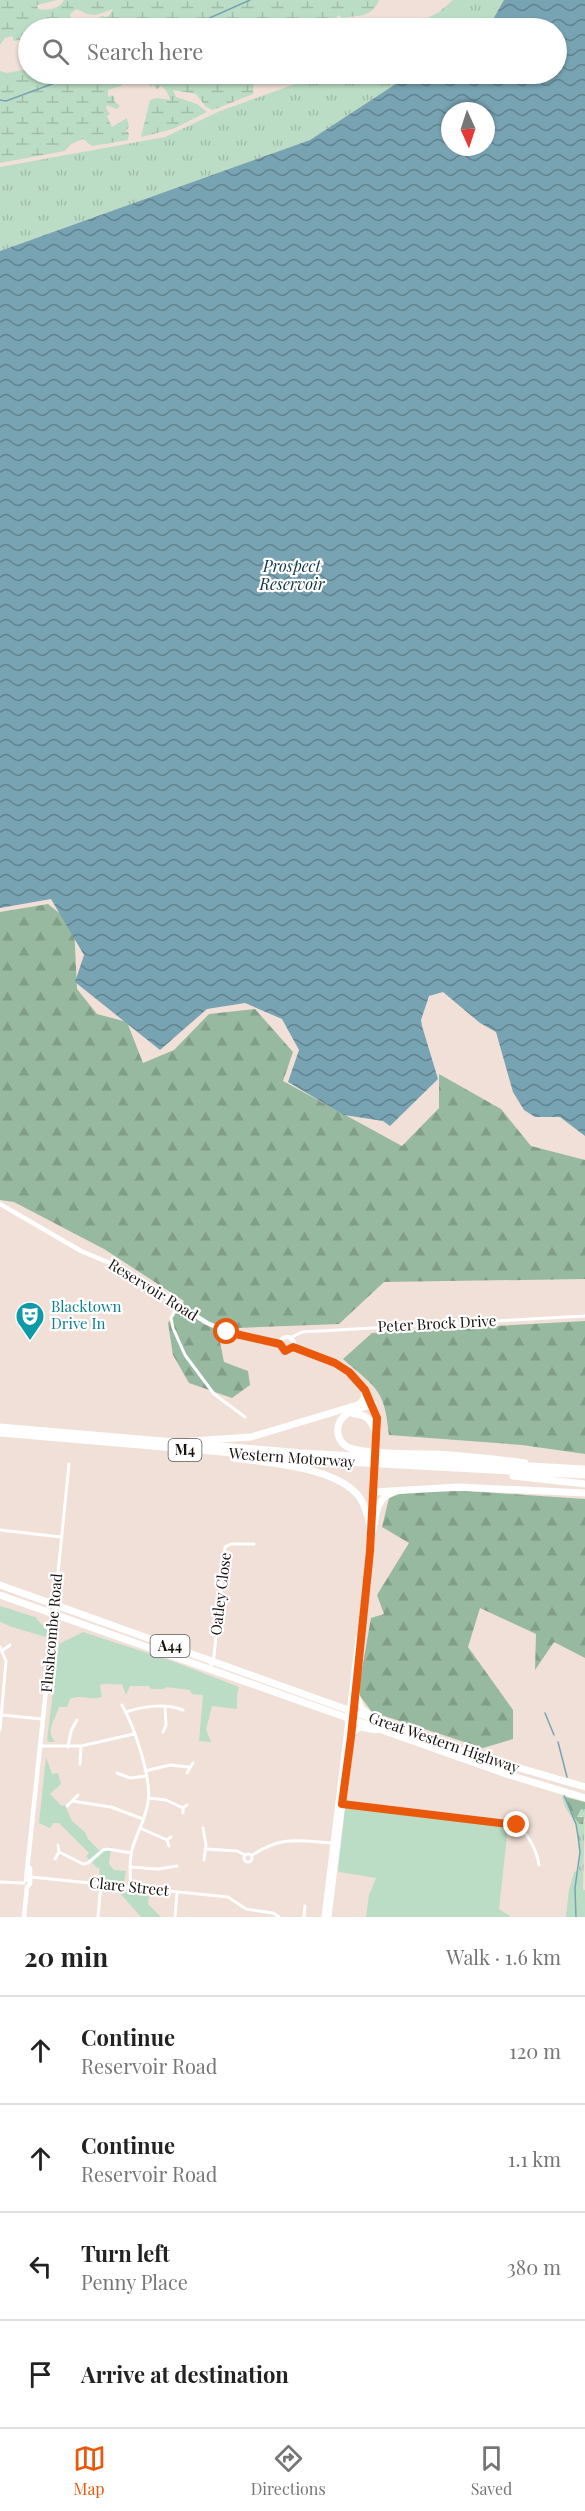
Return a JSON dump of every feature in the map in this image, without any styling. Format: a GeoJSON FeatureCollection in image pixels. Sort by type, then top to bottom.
{"type":"FeatureCollection","features":[{"type":"Feature","properties":{"kind":"highway"},"geometry":{"type":"LineString","coordinates":[[359,1405],[364,1399],[365,1390]]}},
{"type":"Feature","properties":{"kind":"highway"},"geometry":{"type":"LineString","coordinates":[[173,1443],[251,1437],[372,1403]]}},
{"type":"Feature","properties":{"kind":"highway"},"geometry":{"type":"LineString","coordinates":[[343,1418],[350,1412],[372,1403]]}},
{"type":"Feature","properties":{"kind":"highway"},"geometry":{"type":"LineString","coordinates":[[343,1418],[357,1413],[366,1416],[373,1425],[377,1442]]}},
{"type":"Feature","properties":{"kind":"highway","name":"M4"},"geometry":{"type":"LineString","coordinates":[[343,1418],[338,1427],[341,1442],[370,1458],[384,1458]]}},
{"type":"Feature","properties":{"kind":"highway","name":"Western Motorway"},"geometry":{"type":"LineString","coordinates":[[0,1427],[370,1458]]}},
{"type":"Feature","properties":{"kind":"highway","name":"Western Motorway"},"geometry":{"type":"LineString","coordinates":[[0,1433],[181,1450],[384,1458],[584,1471]]}},
{"type":"Feature","properties":{"kind":"highway"},"geometry":{"type":"LineString","coordinates":[[181,1450],[297,1468],[336,1481],[350,1488],[360,1498],[368,1516],[371,1538]]}},
{"type":"Feature","properties":{"kind":"highway","name":"Western Motorway"},"geometry":{"type":"LineString","coordinates":[[384,1458],[435,1467],[584,1471]]}},
{"type":"Feature","properties":{"kind":"highway"},"geometry":{"type":"LineString","coordinates":[[435,1467],[585,1484]]}},
{"type":"Feature","properties":{"kind":"highway"},"geometry":{"type":"LineString","coordinates":[[374,1492],[478,1487],[585,1493]]}},
{"type":"Feature","properties":{"kind":"highway"},"geometry":{"type":"LineString","coordinates":[[371,1538],[379,1503],[388,1494],[400,1490]]}},
{"type":"Feature","properties":{"kind":"highway","name":"Great Western Highway"},"geometry":{"type":"LineString","coordinates":[[0,1585],[488,1759],[585,1787]]}},
{"type":"Feature","properties":{"kind":"highway","name":"Great Western Highway"},"geometry":{"type":"LineString","coordinates":[[0,1595],[509,1775],[585,1797]]}},
{"type":"Feature","properties":{"kind":"main road"},"geometry":{"type":"LineString","coordinates":[[350,1711],[356,1690],[371,1538],[377,1442],[377,1418],[372,1403]]}},
{"type":"Feature","properties":{"kind":"main road"},"geometry":{"type":"LineString","coordinates":[[329,1917],[350,1720],[350,1698],[363,1613]]}},
{"type":"Feature","properties":{"kind":"main road"},"geometry":{"type":"LineString","coordinates":[[356,1690],[362,1708],[378,1721]]}},
{"type":"Feature","properties":{"kind":"main road"},"geometry":{"type":"LineString","coordinates":[[325,1702],[341,1703],[350,1698]]}},
{"type":"Feature","properties":{"kind":"main road"},"geometry":{"type":"LineString","coordinates":[[324,1917],[332,1843],[352,1734],[350,1720]]}},
{"type":"Feature","properties":{"kind":"main road"},"geometry":{"type":"LineString","coordinates":[[352,1734],[355,1730],[362,1728],[389,1733]]}},
{"type":"Feature","properties":{"kind":"street","name":"Reservoir Road"},"geometry":{"type":"LineString","coordinates":[[0,1204],[81,1251],[122,1268],[178,1306],[227,1332],[280,1344]]}},
{"type":"Feature","properties":{"kind":"street"},"geometry":{"type":"LineString","coordinates":[[178,1306],[171,1318],[185,1355],[213,1394],[245,1417]]}},
{"type":"Feature","properties":{"kind":"street","name":"Peter Brock Drive"},"geometry":{"type":"LineString","coordinates":[[291,1338],[302,1332],[585,1316]]}},
{"type":"Feature","properties":{"kind":"street"},"geometry":{"type":"LineString","coordinates":[[293,1347],[294,1343],[291,1338],[282,1338],[280,1344],[285,1351],[293,1347],[340,1366],[355,1377],[372,1403]]}},
{"type":"Feature","properties":{"kind":"street","name":"Flushcombe Road"},"geometry":{"type":"LineString","coordinates":[[24,1917],[69,1464]]}},
{"type":"Feature","properties":{"kind":"street"},"geometry":{"type":"LineString","coordinates":[[0,1530],[61,1537]]}},
{"type":"Feature","properties":{"kind":"street","name":"Oatley Close"},"geometry":{"type":"LineString","coordinates":[[210,1670],[213,1662],[225,1547],[231,1544],[254,1544]]}},
{"type":"Feature","properties":{"kind":"street"},"geometry":{"type":"LineString","coordinates":[[52,1628],[59,1621],[71,1620]]}},
{"type":"Feature","properties":{"kind":"street"},"geometry":{"type":"LineString","coordinates":[[0,1730],[2,1683],[6,1661],[2,1648],[10,1645]]}},
{"type":"Feature","properties":{"kind":"street"},"geometry":{"type":"LineString","coordinates":[[122,1705],[147,1776],[149,1798],[131,1853],[131,1888]]}},
{"type":"Feature","properties":{"kind":"street"},"geometry":{"type":"LineString","coordinates":[[126,1712],[143,1707],[183,1710]]}},
{"type":"Feature","properties":{"kind":"street"},"geometry":{"type":"LineString","coordinates":[[163,1732],[166,1725],[165,1707]]}},
{"type":"Feature","properties":{"kind":"street"},"geometry":{"type":"LineString","coordinates":[[2,1715],[44,1719]]}},
{"type":"Feature","properties":{"kind":"street"},"geometry":{"type":"LineString","coordinates":[[68,1747],[71,1731],[77,1720]]}},
{"type":"Feature","properties":{"kind":"street"},"geometry":{"type":"LineString","coordinates":[[42,1746],[81,1746],[134,1734]]}},
{"type":"Feature","properties":{"kind":"street"},"geometry":{"type":"LineString","coordinates":[[80,1764],[81,1746]]}},
{"type":"Feature","properties":{"kind":"street"},"geometry":{"type":"LineString","coordinates":[[187,1773],[193,1763]]}},
{"type":"Feature","properties":{"kind":"street"},"geometry":{"type":"LineString","coordinates":[[145,1771],[170,1765],[189,1767]]}},
{"type":"Feature","properties":{"kind":"street"},"geometry":{"type":"LineString","coordinates":[[117,1773],[130,1778],[147,1776]]}},
{"type":"Feature","properties":{"kind":"street"},"geometry":{"type":"LineString","coordinates":[[67,1806],[78,1795]]}},
{"type":"Feature","properties":{"kind":"street"},"geometry":{"type":"LineString","coordinates":[[149,1798],[166,1800],[185,1807],[183,1813]]}},
{"type":"Feature","properties":{"kind":"street"},"geometry":{"type":"LineString","coordinates":[[72,1801],[111,1807],[143,1819]]}},
{"type":"Feature","properties":{"kind":"street"},"geometry":{"type":"LineString","coordinates":[[340,1803],[514,1824],[523,1831],[537,1854],[539,1865]]}},
{"type":"Feature","properties":{"kind":"street"},"geometry":{"type":"LineString","coordinates":[[140,1828],[167,1840],[169,1846]]}},
{"type":"Feature","properties":{"kind":"street"},"geometry":{"type":"LineString","coordinates":[[203,1828],[204,1860]]}},
{"type":"Feature","properties":{"kind":"street"},"geometry":{"type":"LineString","coordinates":[[167,1840],[171,1837]]}},
{"type":"Feature","properties":{"kind":"street"},"geometry":{"type":"LineString","coordinates":[[245,1855],[244,1859],[248,1862],[251,1856],[267,1845],[283,1840],[332,1843]]}},
{"type":"Feature","properties":{"kind":"street"},"geometry":{"type":"LineString","coordinates":[[55,1859],[59,1852],[58,1845]]}},
{"type":"Feature","properties":{"kind":"street"},"geometry":{"type":"LineString","coordinates":[[205,1849],[237,1851],[251,1856]]}},
{"type":"Feature","properties":{"kind":"street"},"geometry":{"type":"LineString","coordinates":[[59,1852],[83,1863],[92,1861],[103,1850],[131,1853]]}},
{"type":"Feature","properties":{"kind":"street"},"geometry":{"type":"LineString","coordinates":[[130,1867],[150,1869],[177,1866]]}},
{"type":"Feature","properties":{"kind":"street","name":"Clare Street"},"geometry":{"type":"LineString","coordinates":[[0,1882],[101,1884],[228,1897],[246,1909],[273,1913],[279,1917]]}},
{"type":"Feature","properties":{"kind":"street"},"geometry":{"type":"LineString","coordinates":[[98,1917],[101,1884]]}},
{"type":"Feature","properties":{"kind":"street"},"geometry":{"type":"LineString","coordinates":[[175,1917],[177,1893]]}},
{"type":"Feature","properties":{"kind":"street"},"geometry":{"type":"LineString","coordinates":[[304,1917],[305,1906]]}},
{"type":"Feature","properties":{"kind":"green space"},"geometry":{"type":"Polygon","coordinates":[[[0,0],[57,0],[37,5],[38,9],[45,10],[53,9],[64,0],[379,0],[369,13],[342,18],[339,15],[335,18],[98,18],[108,17],[113,9],[96,15],[77,9],[70,14],[71,18],[18,18],[18,40],[14,41],[12,36],[5,38],[0,45],[0,0]]]}},
{"type":"Feature","properties":{"kind":"green space"},"geometry":{"type":"Polygon","coordinates":[[[453,0],[504,0],[494,18],[428,18],[453,0]]]}},
{"type":"Feature","properties":{"kind":"green space"},"geometry":{"type":"Polygon","coordinates":[[[0,71],[7,73],[18,71],[18,84],[122,84],[108,90],[108,96],[112,95],[115,98],[114,101],[120,106],[117,109],[107,105],[106,108],[110,114],[107,116],[112,127],[127,118],[128,140],[92,146],[83,139],[71,144],[65,151],[0,163],[0,71]]]}},
{"type":"Feature","properties":{"kind":"green space"},"geometry":{"type":"Polygon","coordinates":[[[148,84],[254,84],[253,94],[213,110],[206,107],[196,94],[173,90],[176,97],[197,104],[207,112],[173,129],[141,137],[150,100],[157,98],[170,100],[167,92],[161,86],[157,89],[153,85],[150,87],[148,84]]]}},
{"type":"Feature","properties":{"kind":"green space"},"geometry":{"type":"Polygon","coordinates":[[[295,84],[396,84],[310,140],[0,251],[0,167],[165,137],[220,111],[295,84]]]}},
{"type":"Feature","properties":{"kind":"green space"},"geometry":{"type":"Polygon","coordinates":[[[48,904],[74,925],[77,989],[97,1014],[127,1022],[143,1063],[174,1050],[209,1014],[255,1009],[293,1052],[283,1081],[402,1146],[439,1108],[439,1074],[501,1109],[531,1146],[585,1160],[585,1279],[384,1282],[339,1324],[236,1328],[219,1337],[224,1362],[248,1371],[250,1385],[232,1398],[189,1383],[173,1355],[168,1323],[184,1301],[104,1249],[14,1202],[0,1200],[0,912],[48,904]]]}},
{"type":"Feature","properties":{"kind":"green space"},"geometry":{"type":"Polygon","coordinates":[[[585,1321],[585,1454],[522,1445],[389,1435],[385,1408],[377,1391],[343,1359],[372,1333],[585,1321]]]}},
{"type":"Feature","properties":{"kind":"green space"},"geometry":{"type":"Polygon","coordinates":[[[466,1491],[585,1499],[585,1658],[554,1642],[535,1670],[536,1634],[480,1608],[468,1647],[513,1710],[513,1739],[483,1748],[372,1712],[360,1696],[359,1686],[371,1618],[384,1614],[377,1595],[409,1543],[382,1527],[389,1498],[405,1492],[466,1491]]]}},
{"type":"Feature","properties":{"kind":"green space"},"geometry":{"type":"Polygon","coordinates":[[[0,1606],[35,1617],[47,1630],[46,1637],[0,1622],[0,1606]]]}},
{"type":"Feature","properties":{"kind":"green space"},"geometry":{"type":"Polygon","coordinates":[[[83,1632],[172,1661],[239,1687],[237,1709],[212,1706],[206,1729],[211,1742],[199,1741],[203,1695],[192,1694],[190,1690],[166,1687],[151,1689],[149,1686],[130,1686],[126,1695],[122,1684],[103,1684],[100,1685],[102,1697],[74,1698],[70,1699],[67,1707],[59,1707],[51,1729],[55,1742],[49,1742],[47,1740],[59,1644],[83,1632]]]}},
{"type":"Feature","properties":{"kind":"green space"},"geometry":{"type":"Polygon","coordinates":[[[46,1757],[52,1774],[58,1773],[61,1784],[50,1794],[62,1806],[65,1805],[72,1821],[85,1832],[88,1839],[99,1850],[111,1847],[109,1864],[114,1870],[126,1871],[124,1883],[100,1880],[99,1867],[97,1868],[86,1856],[89,1853],[59,1823],[53,1823],[50,1828],[39,1823],[46,1757]]]}},
{"type":"Feature","properties":{"kind":"green space"},"geometry":{"type":"Polygon","coordinates":[[[562,1796],[565,1797],[579,1824],[585,1821],[583,1890],[585,1890],[585,1896],[566,1917],[569,1890],[574,1872],[579,1870],[579,1854],[576,1826],[564,1805],[562,1796]]]}},
{"type":"Feature","properties":{"kind":"green space"},"geometry":{"type":"Polygon","coordinates":[[[565,1797],[585,1802],[585,1809],[581,1809],[577,1817],[584,1817],[583,1824],[579,1824],[572,1814],[565,1797]]]}},
{"type":"Feature","properties":{"kind":"green space"},"geometry":{"type":"Polygon","coordinates":[[[345,1808],[508,1827],[499,1909],[511,1917],[366,1917],[369,1895],[376,1878],[338,1870],[345,1808]]]}},
{"type":"Feature","properties":{"kind":"green space"},"geometry":{"type":"Polygon","coordinates":[[[581,1809],[585,1809],[585,1820],[582,1816],[577,1817],[581,1809]]]}},
{"type":"Feature","properties":{"kind":"green space"},"geometry":{"type":"Polygon","coordinates":[[[569,1890],[585,1890],[585,1917],[566,1917],[569,1890]]]}},
{"type":"Feature","properties":{"kind":"green space"},"geometry":{"type":"Polygon","coordinates":[[[118,1891],[149,1895],[148,1904],[161,1917],[141,1917],[118,1891]]]}},
{"type":"Feature","properties":{"kind":"water","name":"Prospect Reservoir"},"geometry":{"type":"Polygon","coordinates":[[[504,0],[585,0],[585,1136],[560,1117],[535,1117],[524,1110],[513,1092],[496,1032],[480,1023],[443,992],[429,996],[421,1020],[438,1079],[390,1126],[383,1121],[344,1115],[288,1082],[299,1050],[282,1019],[245,1003],[207,1009],[160,1050],[75,982],[84,955],[51,899],[0,908],[0,251],[310,140],[396,84],[567,84],[567,18],[494,18],[504,0]]]}},
{"type":"Feature","properties":{"kind":"waterway"},"geometry":{"type":"LineString","coordinates":[[210,18],[250,0]]}},
{"type":"Feature","properties":{"kind":"waterway"},"geometry":{"type":"LineString","coordinates":[[0,100],[6,101],[52,84]]}},
{"type":"Feature","properties":{"kind":"waterway"},"geometry":{"type":"LineString","coordinates":[[545,1713],[554,1735]]}},
{"type":"Feature","properties":{"kind":"waterway"},"geometry":{"type":"LineString","coordinates":[[558,1742],[567,1777]]}},
{"type":"Feature","properties":{"kind":"waterway"},"geometry":{"type":"LineString","coordinates":[[564,1795],[576,1824],[580,1852],[575,1888],[576,1917]]}},
{"type":"Feature","properties":{"kind":"place","name":"Blacktown Drive In"},"geometry":{"type":"Point","coordinates":[30,1342]}},
{"type":"Feature","properties":{"kind":"route"},"geometry":{"type":"LineString","coordinates":[[227,1332],[257,1341],[280,1344],[285,1351],[293,1347],[340,1366],[355,1377],[375,1409],[378,1430],[370,1551],[342,1804],[517,1825]]}}]}
